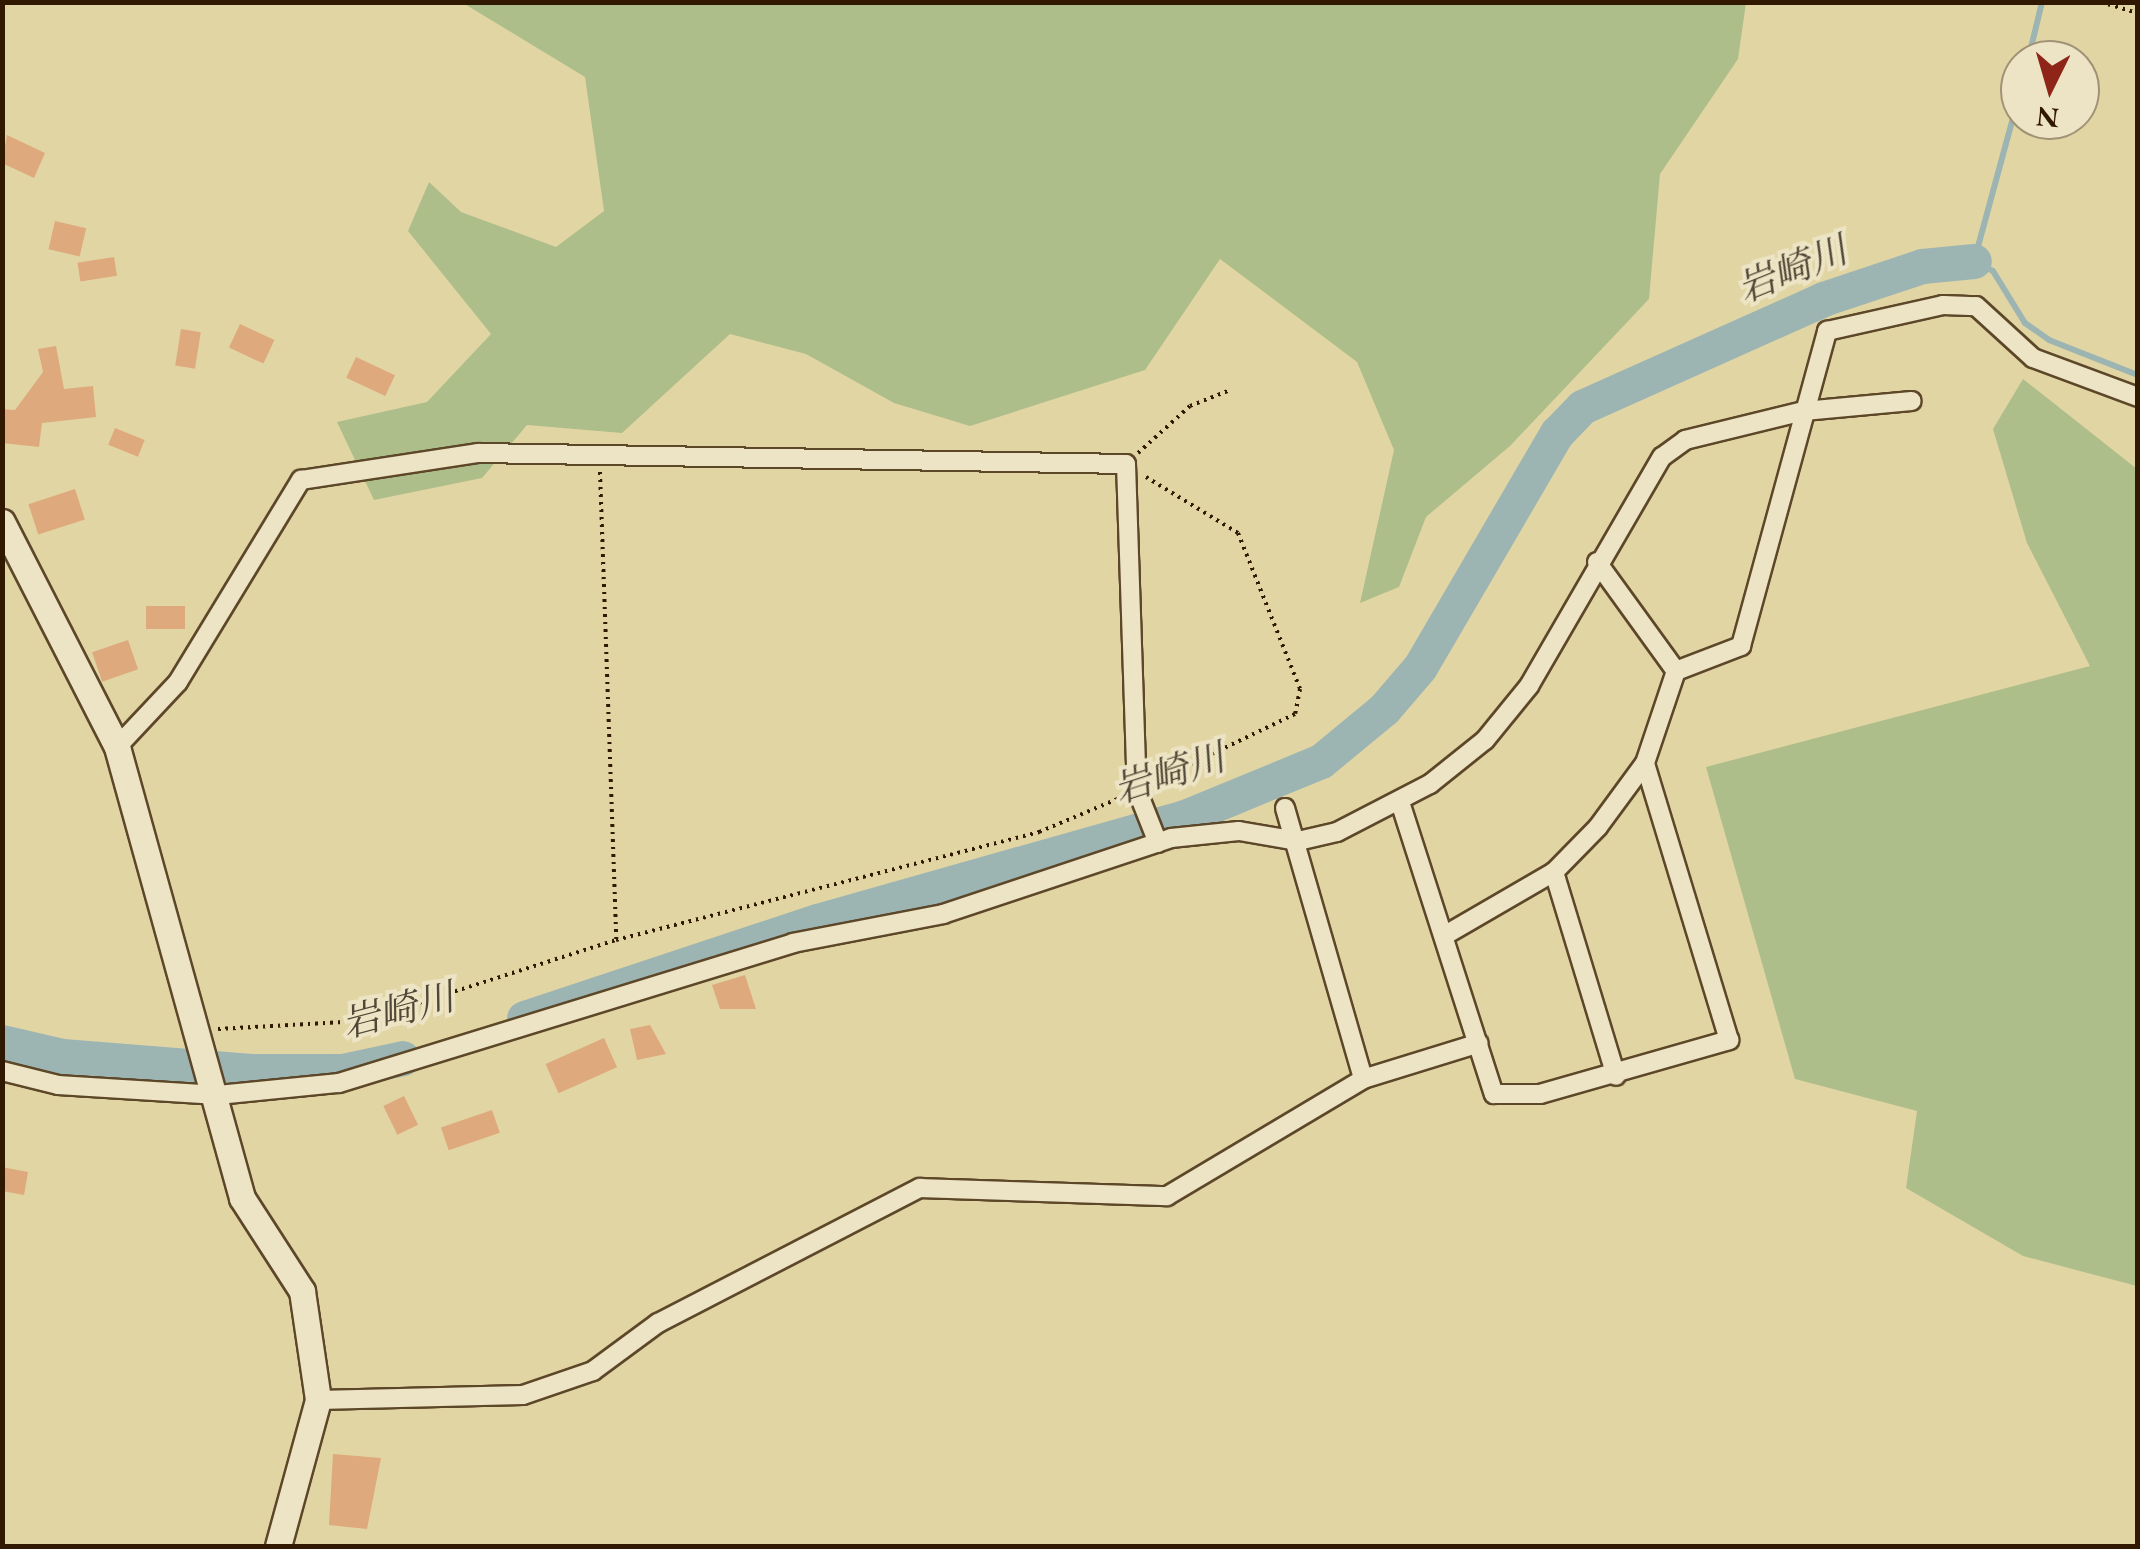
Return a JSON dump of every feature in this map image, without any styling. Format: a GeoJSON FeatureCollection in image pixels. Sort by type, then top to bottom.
{"type":"FeatureCollection","features":[{"type":"Feature","properties":{"kind":"street"},"geometry":{"type":"LineString","coordinates":[[1676,671],[1741,646],[1827,332],[1943,305],[1976,306],[2033,358],[2138,397]]}},
{"type":"Feature","properties":{"kind":"street"},"geometry":{"type":"LineString","coordinates":[[2,1071],[58,1085],[216,1089],[397,1070],[794,944],[943,914],[1158,843],[1238,831],[1298,841],[1400,802],[1484,740],[1528,686],[1597,562],[1662,457],[1684,440],[1804,411],[1912,401]]}},
{"type":"Feature","properties":{"kind":"street"},"geometry":{"type":"LineString","coordinates":[[117,747],[178,682],[301,480],[478,453],[1126,464],[1137,790],[1158,843]]}},
{"type":"Feature","properties":{"kind":"street"},"geometry":{"type":"LineString","coordinates":[[2,522],[117,747],[216,1089],[242,1198],[302,1291],[318,1400],[278,1546]]}},
{"type":"Feature","properties":{"kind":"street"},"geometry":{"type":"LineString","coordinates":[[1597,562],[1676,671]]}},
{"type":"Feature","properties":{"kind":"street"},"geometry":{"type":"LineString","coordinates":[[1448,934],[1554,872],[1645,763],[1676,671]]}},
{"type":"Feature","properties":{"kind":"street"},"geometry":{"type":"LineString","coordinates":[[1400,802],[1448,934],[1494,1094],[1540,1094],[1616,1076],[1729,1040],[1645,763]]}},
{"type":"Feature","properties":{"kind":"street"},"geometry":{"type":"LineString","coordinates":[[1284,808],[1298,841],[1363,1079]]}},
{"type":"Feature","properties":{"kind":"street"},"geometry":{"type":"LineString","coordinates":[[1554,872],[1616,1076]]}},
{"type":"Feature","properties":{"kind":"street"},"geometry":{"type":"LineString","coordinates":[[318,1400],[523,1394],[593,1371],[658,1323],[920,1188],[1167,1196],[1363,1079],[1479,1043]]}},
{"type":"Feature","properties":{"kind":"path"},"geometry":{"type":"LineString","coordinates":[[2101,2],[2138,13]]}},
{"type":"Feature","properties":{"kind":"path"},"geometry":{"type":"LineString","coordinates":[[200,1036],[362,1021],[616,940],[1039,832],[1295,714],[1300,689],[1238,533],[1126,464],[1190,406],[1230,390]]}},
{"type":"Feature","properties":{"kind":"path"},"geometry":{"type":"LineString","coordinates":[[600,457],[616,940]]}},
{"type":"Feature","properties":{"kind":"green space"},"geometry":{"type":"Polygon","coordinates":[[[463,3],[1746,3],[1738,59],[1660,174],[1649,299],[1510,446],[1426,517],[1399,587],[1360,603],[1394,450],[1357,362],[1220,259],[1145,370],[970,426],[894,403],[806,354],[730,334],[622,433],[527,425],[482,478],[374,500],[337,422],[427,402],[491,334],[408,231],[429,182],[461,212],[556,247],[604,211],[585,77],[463,3]]]}},
{"type":"Feature","properties":{"kind":"green space"},"geometry":{"type":"Polygon","coordinates":[[[2023,379],[2137,469],[2137,1286],[2023,1256],[1906,1188],[1917,1111],[1795,1079],[1706,767],[2090,666],[2027,543],[1993,429],[2023,379]]]}},
{"type":"Feature","properties":{"kind":"building"},"geometry":{"type":"Polygon","coordinates":[[[7,135],[45,153],[34,178],[2,163],[7,135]]]}},
{"type":"Feature","properties":{"kind":"building"},"geometry":{"type":"Polygon","coordinates":[[[55,221],[86,228],[80,256],[48,249],[55,221]]]}},
{"type":"Feature","properties":{"kind":"building"},"geometry":{"type":"Polygon","coordinates":[[[114,257],[117,276],[80,282],[77,263],[114,257]]]}},
{"type":"Feature","properties":{"kind":"building"},"geometry":{"type":"Polygon","coordinates":[[[240,324],[274,340],[263,364],[229,348],[240,324]]]}},
{"type":"Feature","properties":{"kind":"building"},"geometry":{"type":"Polygon","coordinates":[[[181,329],[201,332],[195,369],[175,366],[181,329]]]}},
{"type":"Feature","properties":{"kind":"building"},"geometry":{"type":"Polygon","coordinates":[[[56,346],[64,389],[93,386],[96,417],[42,423],[39,447],[2,443],[2,409],[15,410],[43,372],[38,349],[56,346]]]}},
{"type":"Feature","properties":{"kind":"building"},"geometry":{"type":"Polygon","coordinates":[[[356,357],[395,375],[385,396],[346,378],[356,357]]]}},
{"type":"Feature","properties":{"kind":"building"},"geometry":{"type":"Polygon","coordinates":[[[115,428],[145,440],[138,457],[108,445],[115,428]]]}},
{"type":"Feature","properties":{"kind":"building"},"geometry":{"type":"Polygon","coordinates":[[[75,489],[85,519],[38,535],[28,504],[75,489]]]}},
{"type":"Feature","properties":{"kind":"building"},"geometry":{"type":"Polygon","coordinates":[[[146,606],[185,606],[185,629],[146,629],[146,606]]]}},
{"type":"Feature","properties":{"kind":"building"},"geometry":{"type":"Polygon","coordinates":[[[128,640],[138,669],[102,682],[92,652],[128,640]]]}},
{"type":"Feature","properties":{"kind":"building"},"geometry":{"type":"Polygon","coordinates":[[[745,975],[756,1009],[720,1009],[712,985],[745,975]]]}},
{"type":"Feature","properties":{"kind":"building"},"geometry":{"type":"Polygon","coordinates":[[[650,1025],[666,1054],[637,1060],[630,1029],[650,1025]]]}},
{"type":"Feature","properties":{"kind":"building"},"geometry":{"type":"Polygon","coordinates":[[[604,1038],[617,1067],[559,1093],[546,1064],[604,1038]]]}},
{"type":"Feature","properties":{"kind":"building"},"geometry":{"type":"Polygon","coordinates":[[[404,1096],[418,1125],[397,1135],[383,1106],[404,1096]]]}},
{"type":"Feature","properties":{"kind":"building"},"geometry":{"type":"Polygon","coordinates":[[[492,1110],[500,1133],[449,1150],[441,1128],[492,1110]]]}},
{"type":"Feature","properties":{"kind":"building"},"geometry":{"type":"Polygon","coordinates":[[[2,1167],[28,1172],[24,1195],[2,1191],[2,1167]]]}},
{"type":"Feature","properties":{"kind":"building"},"geometry":{"type":"Polygon","coordinates":[[[333,1454],[381,1458],[367,1529],[329,1525],[333,1454]]]}},
{"type":"Feature","properties":{"kind":"waterway"},"geometry":{"type":"LineString","coordinates":[[2033,40],[2042,2]]}},
{"type":"Feature","properties":{"kind":"waterway","name":"岩崎川"},"geometry":{"type":"LineString","coordinates":[[2007,140],[1974,261],[1993,271],[2025,323],[2049,340],[2138,375]]}},
{"type":"Feature","properties":{"kind":"waterway","name":"岩崎川"},"geometry":{"type":"LineString","coordinates":[[524,1018],[817,921],[1185,817],[1321,761],[1384,709],[1420,667],[1557,433],[1582,407],[1823,299],[1922,266],[1974,261]]}},
{"type":"Feature","properties":{"kind":"waterway","name":"岩崎川"},"geometry":{"type":"LineString","coordinates":[[2,1042],[62,1056],[254,1071],[342,1071],[403,1058]]}}]}
